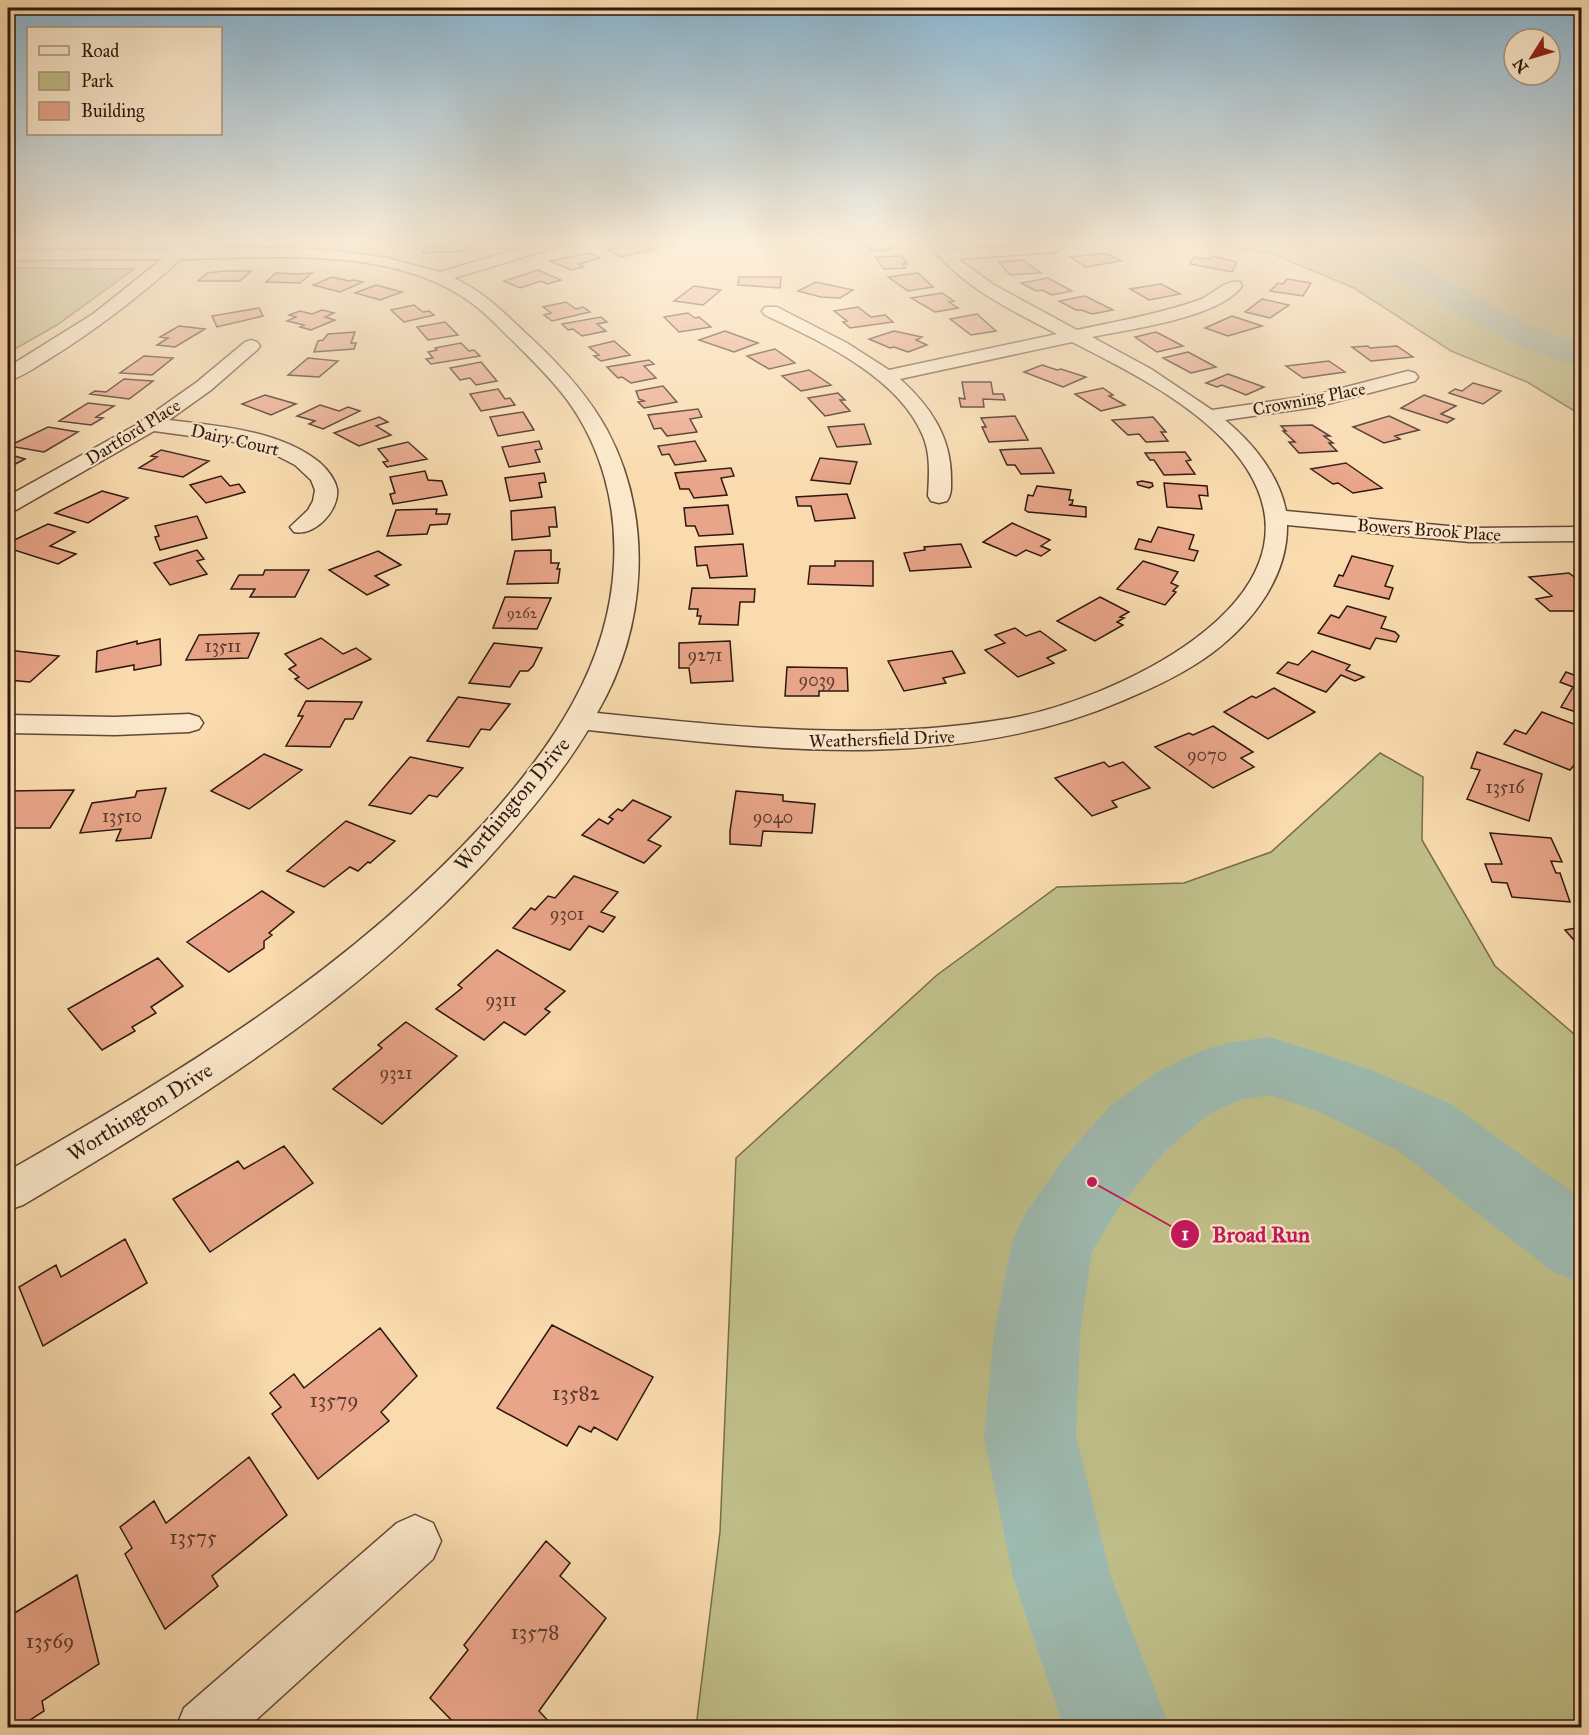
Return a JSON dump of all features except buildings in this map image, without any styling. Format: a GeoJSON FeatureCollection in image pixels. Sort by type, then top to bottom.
{"type":"FeatureCollection","features":[{"type":"Feature","properties":{"kind":"street"},"geometry":{"type":"LineString","coordinates":[[8,375],[96,320]]}},
{"type":"Feature","properties":{"kind":"street","name":"Worthington Drive"},"geometry":{"type":"LineString","coordinates":[[8,1192],[141,1114],[256,1038],[323,990],[382,943],[444,886],[514,810],[548,768],[597,690],[615,646],[625,597],[628,562],[626,522],[620,486],[595,427],[580,402],[557,374],[501,320]]}},
{"type":"Feature","properties":{"kind":"street"},"geometry":{"type":"LineString","coordinates":[[789,320],[825,338],[884,377],[906,396],[924,417],[934,437],[940,457],[939,496]]}},
{"type":"Feature","properties":{"kind":"street","name":"Weathersfield Drive"},"geometry":{"type":"LineString","coordinates":[[580,720],[792,742],[854,744],[917,741],[977,734],[1056,716],[1129,690],[1173,667],[1210,642],[1234,622],[1265,577],[1273,555],[1278,528],[1268,488],[1258,469],[1230,434],[1210,416],[1171,390],[1045,320]]}},
{"type":"Feature","properties":{"kind":"street"},"geometry":{"type":"LineString","coordinates":[[884,377],[1147,320]]}},
{"type":"Feature","properties":{"kind":"street","name":"Dartford Place"},"geometry":{"type":"LineString","coordinates":[[8,506],[151,424],[204,386],[251,346]]}},
{"type":"Feature","properties":{"kind":"street","name":"Crowning Place"},"geometry":{"type":"LineString","coordinates":[[1210,416],[1316,401],[1408,377]]}},
{"type":"Feature","properties":{"kind":"street","name":"Dairy Court"},"geometry":{"type":"LineString","coordinates":[[151,424],[240,438],[273,446],[296,457],[325,483],[328,494],[317,516],[302,527]]}},
{"type":"Feature","properties":{"kind":"street","name":"Bowers Brook Place"},"geometry":{"type":"LineString","coordinates":[[1277,517],[1470,535],[1581,534]]}},
{"type":"Feature","properties":{"kind":"street"},"geometry":{"type":"LineString","coordinates":[[8,723],[115,726],[189,723]]}},
{"type":"Feature","properties":{"kind":"street"},"geometry":{"type":"LineString","coordinates":[[204,1728],[415,1541]]}},
{"type":"Feature","properties":{"kind":"green space"},"geometry":{"type":"Polygon","coordinates":[[[8,320],[64,320],[57,325],[8,353],[8,320]]]}},
{"type":"Feature","properties":{"kind":"green space"},"geometry":{"type":"Polygon","coordinates":[[[1403,320],[1581,320],[1581,415],[1527,382],[1451,351],[1403,320]]]}},
{"type":"Feature","properties":{"kind":"green space"},"geometry":{"type":"Polygon","coordinates":[[[1380,753],[1423,777],[1422,840],[1495,966],[1581,1040],[1581,1727],[696,1727],[720,1532],[736,1158],[937,975],[1057,887],[1184,883],[1271,852],[1380,753]]]}},
{"type":"Feature","properties":{"kind":"waterway"},"geometry":{"type":"LineString","coordinates":[[1494,320],[1551,347],[1582,357]]}},
{"type":"Feature","properties":{"kind":"waterway"},"geometry":{"type":"LineString","coordinates":[[1117,1728],[1062,1577],[1030,1437],[1037,1334],[1053,1242],[1092,1182],[1137,1129],[1183,1093],[1227,1072],[1270,1066],[1343,1090],[1424,1127],[1582,1246]]}},
{"type":"Feature","properties":{"kind":"place","name":"Broad Run"},"geometry":{"type":"Point","coordinates":[1092,1182]}}]}
